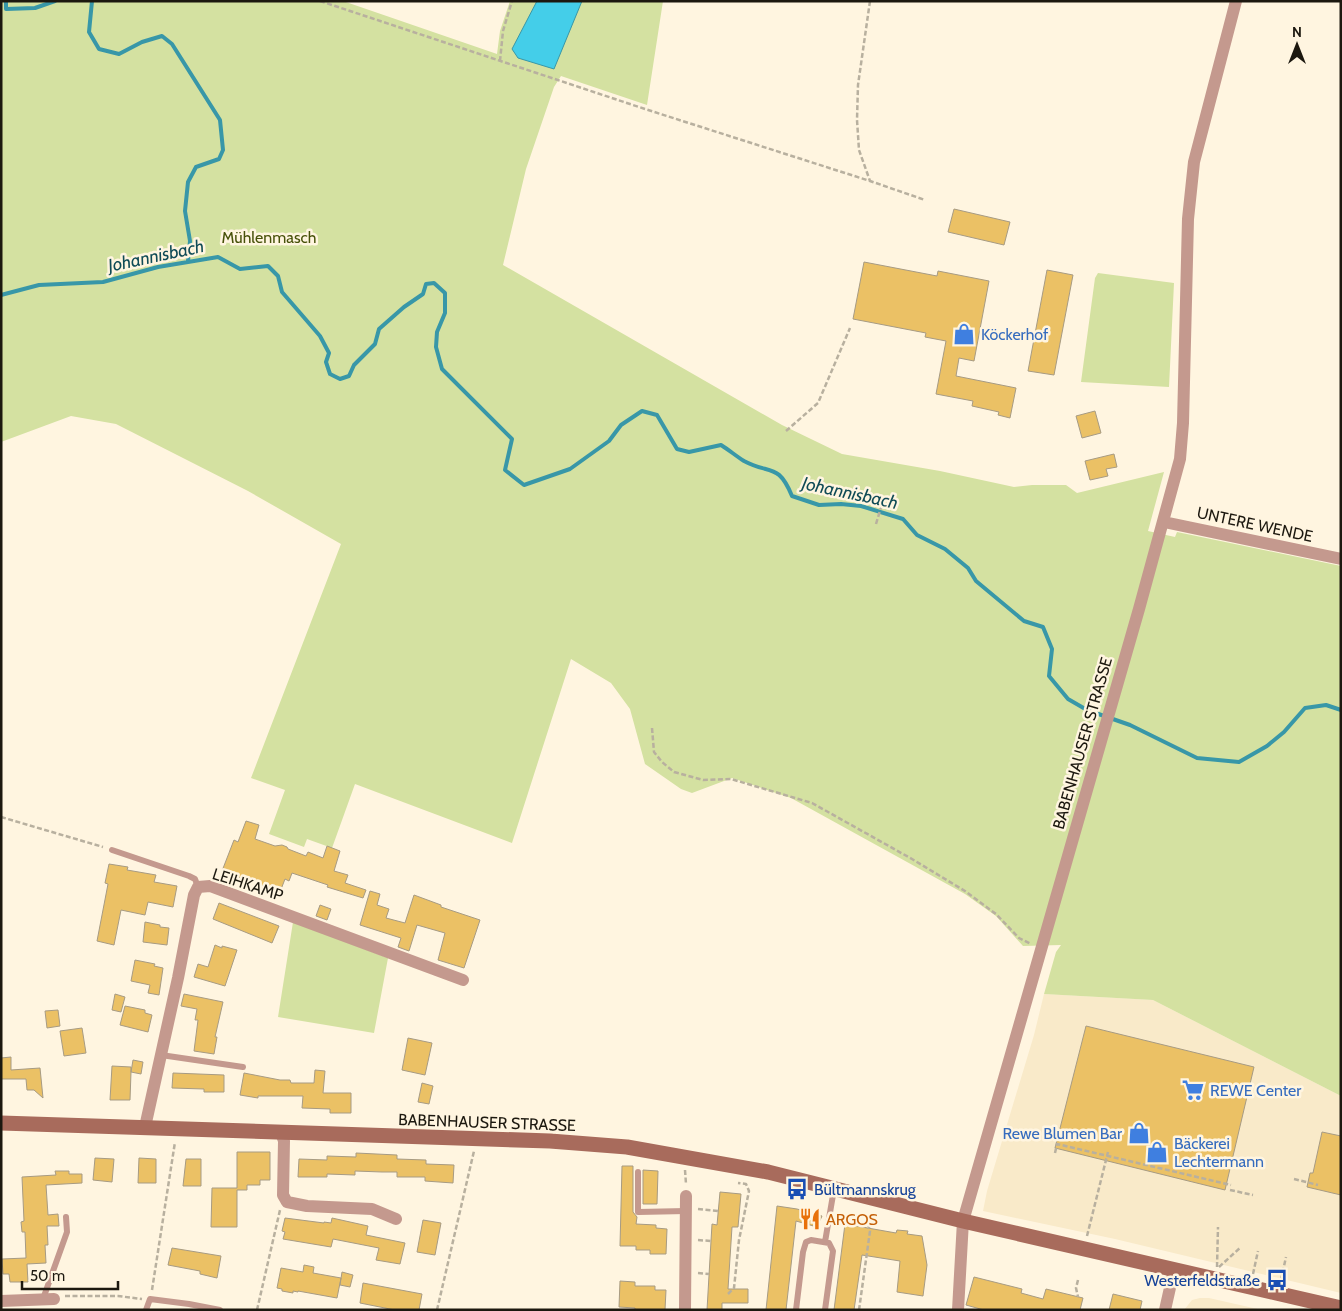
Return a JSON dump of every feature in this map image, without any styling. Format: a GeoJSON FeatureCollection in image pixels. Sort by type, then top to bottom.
{"type":"FeatureCollection","features":[{"type":"Feature","properties":{"kind":"main road","name":"BABENHAUSER STRASSE"},"geometry":{"type":"LineString","coordinates":[[1,1122],[568,1142],[627,1147],[768,1172],[963,1221]]}},
{"type":"Feature","properties":{"kind":"main road"},"geometry":{"type":"LineString","coordinates":[[963,1221],[1341,1308]]}},
{"type":"Feature","properties":{"kind":"street","name":"BABENHAUSER STRASSE"},"geometry":{"type":"LineString","coordinates":[[958,1310],[963,1221],[1164,522],[1180,459],[1183,423],[1188,219],[1194,162],[1236,1]]}},
{"type":"Feature","properties":{"kind":"street","name":"UNTERE WENDE"},"geometry":{"type":"LineString","coordinates":[[1164,522],[1341,558]]}},
{"type":"Feature","properties":{"kind":"street","name":"LEIHKAMP"},"geometry":{"type":"LineString","coordinates":[[145,1127],[194,895],[198,887],[210,886],[463,980]]}},
{"type":"Feature","properties":{"kind":"street"},"geometry":{"type":"LineString","coordinates":[[281,1133],[284,1141],[283,1195],[287,1202],[307,1206],[372,1209],[396,1219]]}},
{"type":"Feature","properties":{"kind":"street"},"geometry":{"type":"LineString","coordinates":[[685,1310],[686,1205]]}},
{"type":"Feature","properties":{"kind":"street"},"geometry":{"type":"LineString","coordinates":[[1165,1310],[1174,1270]]}},
{"type":"Feature","properties":{"kind":"street"},"geometry":{"type":"LineString","coordinates":[[1,1301],[49,1299]]}},
{"type":"Feature","properties":{"kind":"lane"},"geometry":{"type":"LineString","coordinates":[[112,850],[189,876],[195,879],[198,887]]}},
{"type":"Feature","properties":{"kind":"lane"},"geometry":{"type":"LineString","coordinates":[[161,1055],[244,1067]]}},
{"type":"Feature","properties":{"kind":"lane"},"geometry":{"type":"LineString","coordinates":[[638,1172],[638,1212],[686,1205]]}},
{"type":"Feature","properties":{"kind":"lane"},"geometry":{"type":"LineString","coordinates":[[825,1242],[834,1188]]}},
{"type":"Feature","properties":{"kind":"lane"},"geometry":{"type":"LineString","coordinates":[[49,1299],[67,1232],[66,1217]]}},
{"type":"Feature","properties":{"kind":"lane"},"geometry":{"type":"LineString","coordinates":[[796,1310],[804,1246],[806,1242],[811,1240],[829,1243],[833,1251],[825,1310]]}},
{"type":"Feature","properties":{"kind":"lane"},"geometry":{"type":"LineString","coordinates":[[146,1310],[150,1300],[189,1304],[220,1310]]}},
{"type":"Feature","properties":{"kind":"path"},"geometry":{"type":"LineString","coordinates":[[320,1],[645,109],[870,180],[925,200]]}},
{"type":"Feature","properties":{"kind":"path"},"geometry":{"type":"LineString","coordinates":[[500,61],[503,31],[512,1]]}},
{"type":"Feature","properties":{"kind":"path"},"geometry":{"type":"LineString","coordinates":[[870,1],[858,85],[857,120],[859,150],[870,180]]}},
{"type":"Feature","properties":{"kind":"path"},"geometry":{"type":"LineString","coordinates":[[786,431],[818,403],[850,328]]}},
{"type":"Feature","properties":{"kind":"path"},"geometry":{"type":"LineString","coordinates":[[876,524],[882,504]]}},
{"type":"Feature","properties":{"kind":"path"},"geometry":{"type":"LineString","coordinates":[[652,728],[654,752],[674,772],[703,780],[731,779],[812,803],[912,858],[965,891],[996,914],[1019,938],[1041,949]]}},
{"type":"Feature","properties":{"kind":"path"},"geometry":{"type":"LineString","coordinates":[[1,817],[112,850]]}},
{"type":"Feature","properties":{"kind":"path"},"geometry":{"type":"LineString","coordinates":[[49,1299],[67,1296],[118,1296],[150,1300],[178,1129]]}},
{"type":"Feature","properties":{"kind":"path"},"geometry":{"type":"LineString","coordinates":[[436,1310],[476,1139]]}},
{"type":"Feature","properties":{"kind":"path"},"geometry":{"type":"LineString","coordinates":[[1055,1153],[1057,1144],[1090,1150],[1231,1186]]}},
{"type":"Feature","properties":{"kind":"path"},"geometry":{"type":"LineString","coordinates":[[1085,1250],[1107,1154]]}},
{"type":"Feature","properties":{"kind":"path"},"geometry":{"type":"LineString","coordinates":[[685,1166],[686,1205],[719,1211]]}},
{"type":"Feature","properties":{"kind":"path"},"geometry":{"type":"LineString","coordinates":[[1294,1179],[1318,1185]]}},
{"type":"Feature","properties":{"kind":"path"},"geometry":{"type":"LineString","coordinates":[[728,1294],[734,1288],[739,1240],[749,1192],[746,1184],[738,1183]]}},
{"type":"Feature","properties":{"kind":"path"},"geometry":{"type":"LineString","coordinates":[[1230,1190],[1253,1195]]}},
{"type":"Feature","properties":{"kind":"path"},"geometry":{"type":"LineString","coordinates":[[257,1310],[281,1206],[287,1202]]}},
{"type":"Feature","properties":{"kind":"path"},"geometry":{"type":"LineString","coordinates":[[859,1310],[870,1231],[868,1223]]}},
{"type":"Feature","properties":{"kind":"path"},"geometry":{"type":"LineString","coordinates":[[1218,1228],[1217,1270],[1241,1247]]}},
{"type":"Feature","properties":{"kind":"path"},"geometry":{"type":"LineString","coordinates":[[1250,1287],[1258,1251]]}},
{"type":"Feature","properties":{"kind":"path"},"geometry":{"type":"LineString","coordinates":[[1278,1294],[1286,1257]]}},
{"type":"Feature","properties":{"kind":"path"},"geometry":{"type":"LineString","coordinates":[[1078,1280],[1076,1288],[1078,1297]]}},
{"type":"Feature","properties":{"kind":"shaded area"},"geometry":{"type":"Polygon","coordinates":[[[1044,994],[1153,1000],[1341,1096],[1341,1293],[1115,1239],[983,1211],[987,1191],[1034,1035],[1044,994]]]}},
{"type":"Feature","properties":{"kind":"shaded area"},"geometry":{"type":"Polygon","coordinates":[[[1209,1298],[1262,1310],[1184,1310],[1192,1300],[1209,1298]]]}},
{"type":"Feature","properties":{"kind":"green space","name":"Mühlenmasch"},"geometry":{"type":"Polygon","coordinates":[[[1,1],[343,1],[497,54],[500,31],[510,1],[663,1],[647,105],[561,76],[554,87],[526,169],[503,265],[782,425],[842,454],[940,471],[1014,487],[1066,485],[1077,493],[1164,472],[1148,531],[1175,537],[1177,532],[1341,566],[1341,1096],[1153,1000],[1044,994],[1056,952],[1061,945],[1023,946],[996,916],[965,894],[791,798],[732,778],[692,793],[681,789],[645,764],[630,709],[611,683],[571,659],[512,843],[355,784],[332,848],[307,839],[304,847],[269,834],[285,790],[251,778],[341,544],[248,491],[116,424],[71,416],[1,442],[1,1]]]}},
{"type":"Feature","properties":{"kind":"green space"},"geometry":{"type":"Polygon","coordinates":[[[1098,273],[1174,283],[1169,387],[1081,382],[1095,278],[1098,273]]]}},
{"type":"Feature","properties":{"kind":"green space"},"geometry":{"type":"Polygon","coordinates":[[[293,922],[388,958],[374,1033],[278,1017],[293,922]]]}},
{"type":"Feature","properties":{"kind":"water"},"geometry":{"type":"Polygon","coordinates":[[[537,1],[582,1],[554,69],[518,58],[512,49],[537,1]]]}},
{"type":"Feature","properties":{"kind":"building"},"geometry":{"type":"Polygon","coordinates":[[[954,209],[1010,222],[1004,245],[948,232],[954,209]]]}},
{"type":"Feature","properties":{"kind":"building"},"geometry":{"type":"Polygon","coordinates":[[[864,262],[937,276],[938,271],[989,281],[974,361],[959,358],[956,376],[1016,388],[1010,418],[998,415],[999,412],[972,406],[973,401],[936,394],[946,341],[925,337],[926,333],[853,319],[864,262]]]}},
{"type":"Feature","properties":{"kind":"building"},"geometry":{"type":"Polygon","coordinates":[[[1047,270],[1073,275],[1054,375],[1028,371],[1047,270]]]}},
{"type":"Feature","properties":{"kind":"building"},"geometry":{"type":"Polygon","coordinates":[[[1095,411],[1101,433],[1082,438],[1076,416],[1095,411]]]}},
{"type":"Feature","properties":{"kind":"building"},"geometry":{"type":"Polygon","coordinates":[[[1114,454],[1117,467],[1106,469],[1108,476],[1090,480],[1085,461],[1114,454]]]}},
{"type":"Feature","properties":{"kind":"building"},"geometry":{"type":"Polygon","coordinates":[[[246,821],[259,825],[255,839],[275,846],[282,845],[306,856],[308,852],[323,858],[327,846],[340,851],[334,871],[348,875],[345,883],[366,890],[363,898],[327,887],[328,885],[292,873],[289,881],[285,879],[280,892],[222,871],[234,840],[238,842],[246,821]]]}},
{"type":"Feature","properties":{"kind":"building"},"geometry":{"type":"Polygon","coordinates":[[[109,864],[128,867],[127,870],[156,875],[154,882],[177,886],[173,907],[148,902],[145,915],[121,910],[114,945],[97,941],[108,884],[105,883],[109,864]]]}},
{"type":"Feature","properties":{"kind":"building"},"geometry":{"type":"Polygon","coordinates":[[[370,891],[380,894],[377,905],[389,909],[386,918],[405,923],[414,895],[441,905],[441,907],[480,920],[464,968],[438,960],[445,933],[417,925],[409,951],[398,947],[401,938],[360,925],[370,891]]]}},
{"type":"Feature","properties":{"kind":"building"},"geometry":{"type":"Polygon","coordinates":[[[219,903],[279,926],[272,943],[213,919],[219,903]]]}},
{"type":"Feature","properties":{"kind":"building"},"geometry":{"type":"Polygon","coordinates":[[[320,905],[331,909],[327,920],[316,916],[320,905]]]}},
{"type":"Feature","properties":{"kind":"building"},"geometry":{"type":"Polygon","coordinates":[[[145,922],[169,928],[167,945],[143,942],[145,922]]]}},
{"type":"Feature","properties":{"kind":"building"},"geometry":{"type":"Polygon","coordinates":[[[215,945],[237,950],[225,986],[194,977],[198,964],[208,967],[215,945]]]}},
{"type":"Feature","properties":{"kind":"building"},"geometry":{"type":"Polygon","coordinates":[[[135,960],[155,964],[154,966],[163,968],[159,995],[148,993],[150,985],[131,981],[135,960]]]}},
{"type":"Feature","properties":{"kind":"building"},"geometry":{"type":"Polygon","coordinates":[[[115,994],[125,997],[121,1012],[112,1010],[115,994]]]}},
{"type":"Feature","properties":{"kind":"building"},"geometry":{"type":"Polygon","coordinates":[[[184,994],[223,1002],[215,1037],[217,1037],[214,1054],[194,1051],[198,1020],[195,1020],[197,1009],[181,1006],[184,994]]]}},
{"type":"Feature","properties":{"kind":"building"},"geometry":{"type":"Polygon","coordinates":[[[125,1006],[145,1010],[145,1013],[152,1015],[148,1032],[120,1025],[125,1006]]]}},
{"type":"Feature","properties":{"kind":"building"},"geometry":{"type":"Polygon","coordinates":[[[58,1010],[60,1026],[47,1028],[45,1011],[58,1010]]]}},
{"type":"Feature","properties":{"kind":"building"},"geometry":{"type":"Polygon","coordinates":[[[1086,1026],[1254,1067],[1225,1190],[1055,1148],[1086,1026]]]}},
{"type":"Feature","properties":{"kind":"building"},"geometry":{"type":"Polygon","coordinates":[[[82,1028],[86,1053],[64,1056],[60,1031],[82,1028]]]}},
{"type":"Feature","properties":{"kind":"building"},"geometry":{"type":"Polygon","coordinates":[[[408,1038],[432,1043],[425,1075],[402,1070],[408,1038]]]}},
{"type":"Feature","properties":{"kind":"building"},"geometry":{"type":"Polygon","coordinates":[[[11,1057],[11,1070],[40,1068],[43,1098],[34,1090],[27,1090],[26,1079],[1,1079],[1,1058],[11,1057]]]}},
{"type":"Feature","properties":{"kind":"building"},"geometry":{"type":"Polygon","coordinates":[[[133,1060],[143,1062],[141,1074],[131,1072],[133,1060]]]}},
{"type":"Feature","properties":{"kind":"building"},"geometry":{"type":"Polygon","coordinates":[[[112,1066],[131,1067],[130,1100],[110,1100],[112,1066]]]}},
{"type":"Feature","properties":{"kind":"building"},"geometry":{"type":"Polygon","coordinates":[[[315,1070],[325,1071],[323,1093],[351,1093],[351,1113],[330,1113],[330,1109],[302,1108],[303,1096],[258,1096],[258,1098],[240,1095],[244,1073],[280,1080],[290,1080],[291,1083],[314,1083],[315,1070]]]}},
{"type":"Feature","properties":{"kind":"building"},"geometry":{"type":"Polygon","coordinates":[[[173,1073],[224,1075],[224,1092],[204,1092],[204,1089],[172,1088],[173,1073]]]}},
{"type":"Feature","properties":{"kind":"building"},"geometry":{"type":"Polygon","coordinates":[[[422,1083],[433,1086],[429,1104],[418,1102],[422,1083]]]}},
{"type":"Feature","properties":{"kind":"building"},"geometry":{"type":"Polygon","coordinates":[[[1322,1132],[1341,1136],[1341,1195],[1307,1187],[1310,1173],[1313,1173],[1322,1132]]]}},
{"type":"Feature","properties":{"kind":"building"},"geometry":{"type":"Polygon","coordinates":[[[237,1152],[270,1152],[270,1180],[260,1180],[260,1185],[247,1185],[247,1190],[237,1190],[237,1227],[211,1227],[212,1188],[237,1188],[237,1152]]]}},
{"type":"Feature","properties":{"kind":"building"},"geometry":{"type":"Polygon","coordinates":[[[356,1153],[397,1155],[397,1159],[426,1160],[426,1164],[454,1165],[453,1183],[425,1181],[425,1177],[397,1177],[397,1172],[355,1171],[355,1175],[327,1174],[327,1177],[298,1177],[299,1159],[327,1160],[327,1156],[356,1157],[356,1153]]]}},
{"type":"Feature","properties":{"kind":"building"},"geometry":{"type":"Polygon","coordinates":[[[95,1158],[114,1159],[112,1182],[93,1180],[95,1158]]]}},
{"type":"Feature","properties":{"kind":"building"},"geometry":{"type":"Polygon","coordinates":[[[139,1158],[156,1159],[156,1183],[138,1183],[139,1158]]]}},
{"type":"Feature","properties":{"kind":"building"},"geometry":{"type":"Polygon","coordinates":[[[186,1159],[201,1159],[201,1186],[183,1186],[186,1159]]]}},
{"type":"Feature","properties":{"kind":"building"},"geometry":{"type":"Polygon","coordinates":[[[622,1166],[633,1166],[633,1212],[637,1217],[636,1224],[656,1225],[656,1228],[667,1229],[666,1254],[650,1254],[650,1250],[636,1250],[636,1246],[620,1246],[622,1166]]]}},
{"type":"Feature","properties":{"kind":"building"},"geometry":{"type":"Polygon","coordinates":[[[643,1170],[658,1171],[657,1204],[643,1204],[643,1170]]]}},
{"type":"Feature","properties":{"kind":"building"},"geometry":{"type":"Polygon","coordinates":[[[55,1171],[69,1171],[69,1174],[82,1174],[82,1183],[46,1185],[48,1215],[58,1214],[59,1226],[47,1226],[48,1245],[45,1245],[46,1263],[27,1264],[28,1282],[10,1282],[9,1274],[3,1274],[2,1259],[26,1258],[25,1232],[22,1232],[21,1222],[24,1221],[22,1177],[56,1175],[55,1171]]]}},
{"type":"Feature","properties":{"kind":"building"},"geometry":{"type":"Polygon","coordinates":[[[720,1192],[741,1194],[738,1227],[732,1227],[728,1289],[748,1289],[748,1303],[722,1303],[722,1310],[707,1310],[712,1224],[717,1225],[720,1192]]]}},
{"type":"Feature","properties":{"kind":"building"},"geometry":{"type":"Polygon","coordinates":[[[777,1206],[822,1216],[817,1227],[796,1221],[786,1310],[766,1310],[777,1206]]]}},
{"type":"Feature","properties":{"kind":"building"},"geometry":{"type":"Polygon","coordinates":[[[285,1218],[331,1223],[332,1218],[368,1226],[366,1235],[405,1243],[400,1264],[376,1260],[379,1248],[333,1239],[331,1247],[283,1239],[285,1232],[282,1231],[285,1218]]]}},
{"type":"Feature","properties":{"kind":"building"},"geometry":{"type":"Polygon","coordinates":[[[423,1220],[441,1223],[435,1255],[417,1252],[423,1220]]]}},
{"type":"Feature","properties":{"kind":"building"},"geometry":{"type":"Polygon","coordinates":[[[845,1224],[896,1233],[897,1230],[908,1231],[907,1234],[922,1236],[927,1265],[923,1296],[897,1292],[900,1261],[862,1255],[854,1310],[834,1310],[845,1224]]]}},
{"type":"Feature","properties":{"kind":"building"},"geometry":{"type":"Polygon","coordinates":[[[172,1248],[221,1256],[217,1278],[200,1274],[200,1271],[168,1265],[172,1248]]]}},
{"type":"Feature","properties":{"kind":"building"},"geometry":{"type":"Polygon","coordinates":[[[304,1265],[314,1267],[313,1273],[341,1278],[337,1298],[298,1291],[293,1291],[293,1293],[277,1288],[281,1268],[303,1272],[304,1265]]]}},
{"type":"Feature","properties":{"kind":"building"},"geometry":{"type":"Polygon","coordinates":[[[342,1272],[353,1275],[350,1287],[340,1285],[342,1272]]]}},
{"type":"Feature","properties":{"kind":"building"},"geometry":{"type":"Polygon","coordinates":[[[974,1277],[1022,1289],[1021,1293],[1043,1299],[1046,1289],[1083,1298],[1080,1310],[984,1310],[966,1305],[974,1277]]]}},
{"type":"Feature","properties":{"kind":"building"},"geometry":{"type":"Polygon","coordinates":[[[620,1281],[635,1282],[635,1286],[655,1286],[655,1290],[666,1290],[665,1310],[635,1310],[635,1308],[619,1307],[620,1281]]]}},
{"type":"Feature","properties":{"kind":"building"},"geometry":{"type":"Polygon","coordinates":[[[363,1283],[422,1294],[419,1310],[395,1310],[360,1303],[363,1283]]]}},
{"type":"Feature","properties":{"kind":"building"},"geometry":{"type":"Polygon","coordinates":[[[1113,1294],[1142,1301],[1140,1310],[1109,1310],[1113,1294]]]}},
{"type":"Feature","properties":{"kind":"waterway"},"geometry":{"type":"LineString","coordinates":[[6,1],[6,9],[35,8],[55,1]]}},
{"type":"Feature","properties":{"kind":"waterway"},"geometry":{"type":"LineString","coordinates":[[92,1],[89,32],[99,49],[119,54],[142,42],[162,36],[172,44],[220,120],[223,150],[219,159],[196,167],[188,182],[185,211],[190,241],[188,261]]}},
{"type":"Feature","properties":{"kind":"waterway","name":"Johannisbach"},"geometry":{"type":"LineString","coordinates":[[1,295],[39,285],[103,282],[158,267],[218,257],[240,269],[268,266],[278,276],[282,292],[320,336],[329,353],[326,362],[330,374],[340,379],[349,376],[354,365],[375,344],[379,329],[404,307],[423,294],[426,284],[434,283],[445,293],[445,313],[437,332],[436,347],[442,369],[512,439],[505,470],[524,485],[570,469],[609,441],[621,425],[642,411],[657,415],[677,449],[689,452],[721,445],[744,461],[778,474],[787,485],[792,496],[819,505],[841,504],[861,506],[903,519],[917,535],[945,549],[968,568],[976,581],[1024,621],[1043,627],[1052,649],[1049,676],[1068,699],[1087,710],[1130,725],[1197,758],[1239,762],[1267,746],[1284,732],[1305,708],[1326,705],[1341,710]]}},
{"type":"Feature","properties":{"kind":"place","name":"Köckerhof"},"geometry":{"type":"Point","coordinates":[964,334]}},
{"type":"Feature","properties":{"kind":"place","name":"REWE Center"},"geometry":{"type":"Point","coordinates":[1193,1090]}},
{"type":"Feature","properties":{"kind":"place","name":"Rewe Blumen Bar"},"geometry":{"type":"Point","coordinates":[1139,1133]}},
{"type":"Feature","properties":{"kind":"place","name":"Bäckerei Lechtermann"},"geometry":{"type":"Point","coordinates":[1157,1152]}},
{"type":"Feature","properties":{"kind":"place","name":"Bültmannskrug"},"geometry":{"type":"Point","coordinates":[797,1189]}},
{"type":"Feature","properties":{"kind":"place","name":"ARGOS"},"geometry":{"type":"Point","coordinates":[810,1219]}},
{"type":"Feature","properties":{"kind":"place","name":"Westerfeldstraße"},"geometry":{"type":"Point","coordinates":[1277,1280]}}]}
